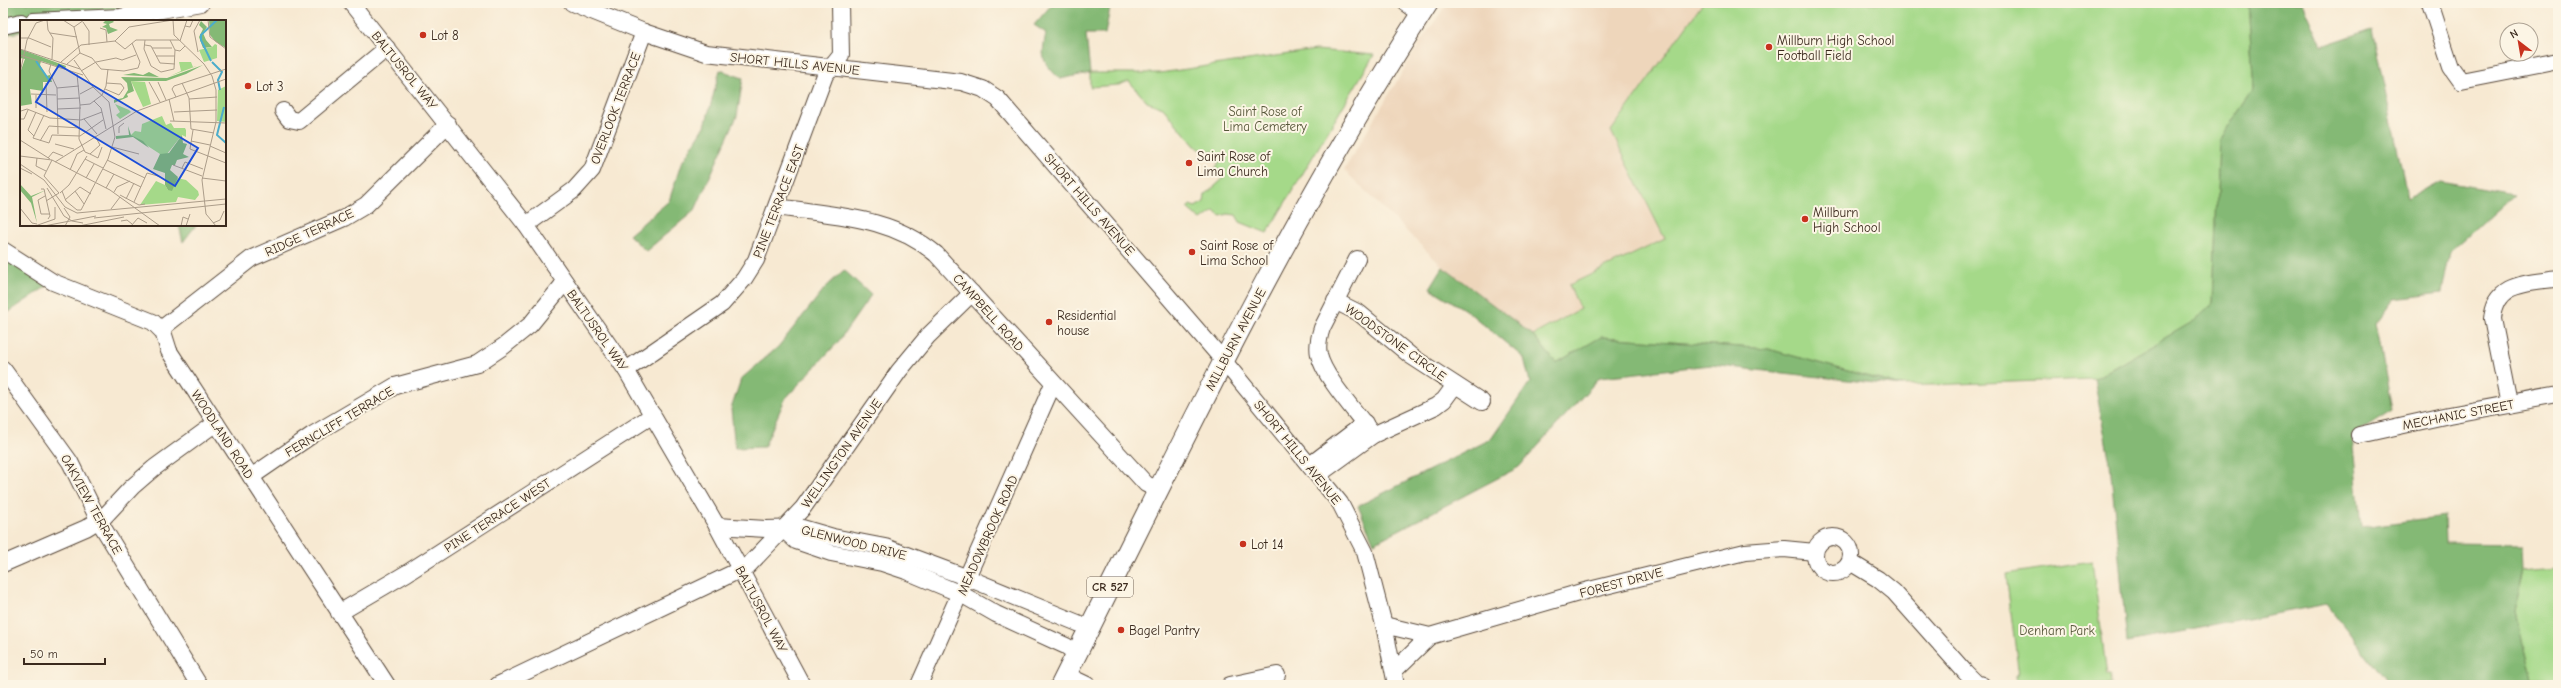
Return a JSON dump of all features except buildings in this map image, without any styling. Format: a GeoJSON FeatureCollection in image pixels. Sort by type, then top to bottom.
{"type":"FeatureCollection","features":[{"type":"Feature","properties":{"kind":"main road","name":"MILLBURN AVENUE"},"geometry":{"type":"LineString","coordinates":[[1063,680],[1224,360],[1323,176],[1418,7]]}},
{"type":"Feature","properties":{"kind":"street"},"geometry":{"type":"LineString","coordinates":[[55,20],[121,17],[201,3]]}},
{"type":"Feature","properties":{"kind":"street","name":"BALTUSROL WAY"},"geometry":{"type":"LineString","coordinates":[[351,3],[448,124],[526,225],[626,370],[717,526],[802,685]]}},
{"type":"Feature","properties":{"kind":"street","name":"SHORT HILLS AVENUE"},"geometry":{"type":"LineString","coordinates":[[572,3],[644,32],[706,53],[961,82],[991,93],[1008,108],[1224,360],[1314,470],[1343,509],[1362,546],[1384,625],[1395,678]]}},
{"type":"Feature","properties":{"kind":"street","name":"PINE TERRACE EAST"},"geometry":{"type":"LineString","coordinates":[[626,370],[722,304],[744,279],[756,260],[778,207],[825,75],[841,55],[840,3]]}},
{"type":"Feature","properties":{"kind":"street"},"geometry":{"type":"LineString","coordinates":[[2430,3],[2451,67],[2461,81],[2558,62]]}},
{"type":"Feature","properties":{"kind":"street"},"geometry":{"type":"LineString","coordinates":[[3,26],[20,22]]}},
{"type":"Feature","properties":{"kind":"street","name":"OVERLOOK TERRACE"},"geometry":{"type":"LineString","coordinates":[[526,225],[574,190],[592,170],[644,32]]}},
{"type":"Feature","properties":{"kind":"street"},"geometry":{"type":"LineString","coordinates":[[283,111],[289,119],[299,120],[387,48]]}},
{"type":"Feature","properties":{"kind":"street","name":"RIDGE TERRACE"},"geometry":{"type":"LineString","coordinates":[[161,329],[252,258],[344,218],[366,205],[448,124]]}},
{"type":"Feature","properties":{"kind":"street","name":"CAMPBELL ROAD"},"geometry":{"type":"LineString","coordinates":[[778,207],[874,221],[904,232],[920,240],[936,254],[1053,384],[1146,484],[1159,490]]}},
{"type":"Feature","properties":{"kind":"street"},"geometry":{"type":"LineString","coordinates":[[3,250],[53,282],[144,318],[161,329]]}},
{"type":"Feature","properties":{"kind":"street","name":"WOODSTONE CIRCLE"},"geometry":{"type":"LineString","coordinates":[[1357,258],[1322,328],[1319,338],[1319,355],[1329,376],[1369,429]]}},
{"type":"Feature","properties":{"kind":"street"},"geometry":{"type":"LineString","coordinates":[[2509,404],[2492,319],[2493,307],[2498,297],[2511,287],[2558,279]]}},
{"type":"Feature","properties":{"kind":"street","name":"FERNCLIFF TERRACE"},"geometry":{"type":"LineString","coordinates":[[251,477],[312,435],[395,386],[482,360],[530,324],[565,282]]}},
{"type":"Feature","properties":{"kind":"street","name":"WELLINGTON AVENUE"},"geometry":{"type":"LineString","coordinates":[[498,685],[748,566],[803,508],[899,371],[928,336],[972,293]]}},
{"type":"Feature","properties":{"kind":"street","name":"WOODSTONE CIRCLE"},"geometry":{"type":"LineString","coordinates":[[1335,301],[1360,313],[1400,348],[1482,402]]}},
{"type":"Feature","properties":{"kind":"street","name":"WOODLAND ROAD"},"geometry":{"type":"LineString","coordinates":[[161,329],[169,351],[387,685]]}},
{"type":"Feature","properties":{"kind":"street","name":"OAKVIEW TERRACE"},"geometry":{"type":"LineString","coordinates":[[3,369],[70,462],[99,521],[198,685]]}},
{"type":"Feature","properties":{"kind":"street","name":"MEADOWBROOK ROAD"},"geometry":{"type":"LineString","coordinates":[[919,685],[961,594],[1053,384]]}},
{"type":"Feature","properties":{"kind":"street","name":"WOODSTONE CIRCLE"},"geometry":{"type":"LineString","coordinates":[[1314,470],[1369,429],[1436,406],[1444,400],[1455,385]]}},
{"type":"Feature","properties":{"kind":"street","name":"MECHANIC STREET"},"geometry":{"type":"LineString","coordinates":[[2359,434],[2558,395]]}},
{"type":"Feature","properties":{"kind":"street","name":"PINE TERRACE WEST"},"geometry":{"type":"LineString","coordinates":[[339,613],[407,572],[653,415]]}},
{"type":"Feature","properties":{"kind":"street"},"geometry":{"type":"LineString","coordinates":[[3,564],[99,521],[154,468],[216,423]]}},
{"type":"Feature","properties":{"kind":"street"},"geometry":{"type":"LineString","coordinates":[[717,526],[783,529]]}},
{"type":"Feature","properties":{"kind":"street","name":"GLENWOOD DRIVE"},"geometry":{"type":"LineString","coordinates":[[783,529],[802,528],[833,537],[885,547],[968,578],[1090,628]]}},
{"type":"Feature","properties":{"kind":"street","name":"GLENWOOD DRIVE"},"geometry":{"type":"LineString","coordinates":[[783,529],[796,541],[831,553],[882,563],[961,594],[996,614],[1066,646],[1077,654]]}},
{"type":"Feature","properties":{"kind":"street"},"geometry":{"type":"LineString","coordinates":[[1835,537],[1849,546],[1850,562],[1842,571],[1829,574],[1816,564],[1814,552],[1820,542],[1835,537]]}},
{"type":"Feature","properties":{"kind":"street","name":"FOREST DRIVE"},"geometry":{"type":"LineString","coordinates":[[1384,625],[1430,636],[1585,591],[1745,552],[1784,549],[1814,552]]}},
{"type":"Feature","properties":{"kind":"street"},"geometry":{"type":"LineString","coordinates":[[1850,562],[1878,579],[1894,592],[1965,672],[1982,685]]}},
{"type":"Feature","properties":{"kind":"street","name":"FOREST DRIVE"},"geometry":{"type":"LineString","coordinates":[[1395,678],[1430,636]]}},
{"type":"Feature","properties":{"kind":"street"},"geometry":{"type":"LineString","coordinates":[[1230,685],[1277,675]]}},
{"type":"Feature","properties":{"kind":"street"},"geometry":{"type":"LineString","coordinates":[[1063,680],[1087,685]]}},
{"type":"Feature","properties":{"kind":"shaded area"},"geometry":{"type":"Polygon","coordinates":[[[1448,3],[2165,3],[1556,363],[1533,335],[1443,267],[1344,170],[1422,39],[1448,3]]]}},
{"type":"Feature","properties":{"kind":"green space"},"geometry":{"type":"Polygon","coordinates":[[[3,3],[119,3],[121,17],[20,20],[20,32],[3,35],[3,3]]]}},
{"type":"Feature","properties":{"kind":"green space"},"geometry":{"type":"Polygon","coordinates":[[[1053,3],[1111,3],[1105,34],[1086,34],[1090,73],[1060,79],[1046,63],[1043,48],[1046,33],[1034,25],[1053,3]]]}},
{"type":"Feature","properties":{"kind":"green space","name":"Millburn High School"},"geometry":{"type":"Polygon","coordinates":[[[1703,3],[2248,3],[2254,89],[2219,140],[2213,304],[2195,321],[2094,379],[1902,386],[1768,349],[1602,337],[1556,363],[1533,335],[1580,309],[1569,285],[1665,239],[1611,131],[1703,3]]]}},
{"type":"Feature","properties":{"kind":"green space"},"geometry":{"type":"Polygon","coordinates":[[[2248,3],[2303,3],[2322,46],[2372,29],[2408,199],[2440,181],[2513,194],[2450,251],[2442,293],[2394,299],[2376,323],[2392,410],[2352,435],[2361,527],[2445,516],[2446,543],[2523,544],[2524,566],[2515,610],[2531,685],[2389,685],[2327,604],[2127,642],[2110,463],[2094,379],[2194,321],[2213,304],[2219,140],[2254,89],[2248,3]]]}},
{"type":"Feature","properties":{"kind":"green space","name":"Saint Rose of Lima Cemetery"},"geometry":{"type":"Polygon","coordinates":[[[1316,50],[1374,55],[1267,233],[1240,222],[1236,215],[1228,214],[1221,216],[1214,211],[1201,220],[1187,208],[1190,205],[1195,207],[1204,202],[1205,195],[1224,178],[1216,168],[1219,162],[1213,151],[1203,151],[1195,146],[1163,108],[1147,102],[1129,81],[1119,85],[1090,87],[1090,73],[1160,73],[1316,50]]]}},
{"type":"Feature","properties":{"kind":"green space"},"geometry":{"type":"Polygon","coordinates":[[[720,70],[743,78],[737,116],[695,210],[646,251],[629,235],[669,201],[681,164],[705,126],[720,70]]]}},
{"type":"Feature","properties":{"kind":"green space"},"geometry":{"type":"Polygon","coordinates":[[[179,226],[195,226],[183,242],[179,226]]]}},
{"type":"Feature","properties":{"kind":"green space"},"geometry":{"type":"Polygon","coordinates":[[[3,250],[53,282],[3,316],[3,250]]]}},
{"type":"Feature","properties":{"kind":"green space"},"geometry":{"type":"Polygon","coordinates":[[[1443,267],[1533,335],[1556,363],[1601,337],[1768,349],[1902,386],[1711,365],[1600,377],[1519,467],[1374,543],[1358,506],[1491,439],[1530,382],[1524,358],[1467,311],[1430,288],[1443,267]]]}},
{"type":"Feature","properties":{"kind":"green space"},"geometry":{"type":"Polygon","coordinates":[[[844,270],[871,295],[838,342],[785,399],[764,447],[735,448],[731,409],[741,379],[778,347],[825,288],[844,270]]]}},
{"type":"Feature","properties":{"kind":"green space","name":"Denham Park"},"geometry":{"type":"Polygon","coordinates":[[[2092,561],[2107,675],[2110,675],[2111,685],[2018,685],[2017,676],[2019,676],[2006,574],[2092,561]]]}},
{"type":"Feature","properties":{"kind":"green space"},"geometry":{"type":"Polygon","coordinates":[[[2558,563],[2558,685],[2531,685],[2515,610],[2524,566],[2558,563]]]}},
{"type":"Feature","properties":{"kind":"place","name":"Lot 8"},"geometry":{"type":"Point","coordinates":[423,35]}},
{"type":"Feature","properties":{"kind":"place","name":"Millburn High School Football Field"},"geometry":{"type":"Point","coordinates":[1769,47]}},
{"type":"Feature","properties":{"kind":"place","name":"Lot 3"},"geometry":{"type":"Point","coordinates":[248,86]}},
{"type":"Feature","properties":{"kind":"place","name":"Saint Rose of Lima Church"},"geometry":{"type":"Point","coordinates":[1189,163]}},
{"type":"Feature","properties":{"kind":"place","name":"Millburn High School"},"geometry":{"type":"Point","coordinates":[1805,219]}},
{"type":"Feature","properties":{"kind":"place","name":"Saint Rose of Lima School"},"geometry":{"type":"Point","coordinates":[1192,252]}},
{"type":"Feature","properties":{"kind":"place","name":"Residential house"},"geometry":{"type":"Point","coordinates":[1049,322]}},
{"type":"Feature","properties":{"kind":"place","name":"Lot 14"},"geometry":{"type":"Point","coordinates":[1243,544]}},
{"type":"Feature","properties":{"kind":"place","name":"Bagel Pantry"},"geometry":{"type":"Point","coordinates":[1121,630]}}]}
